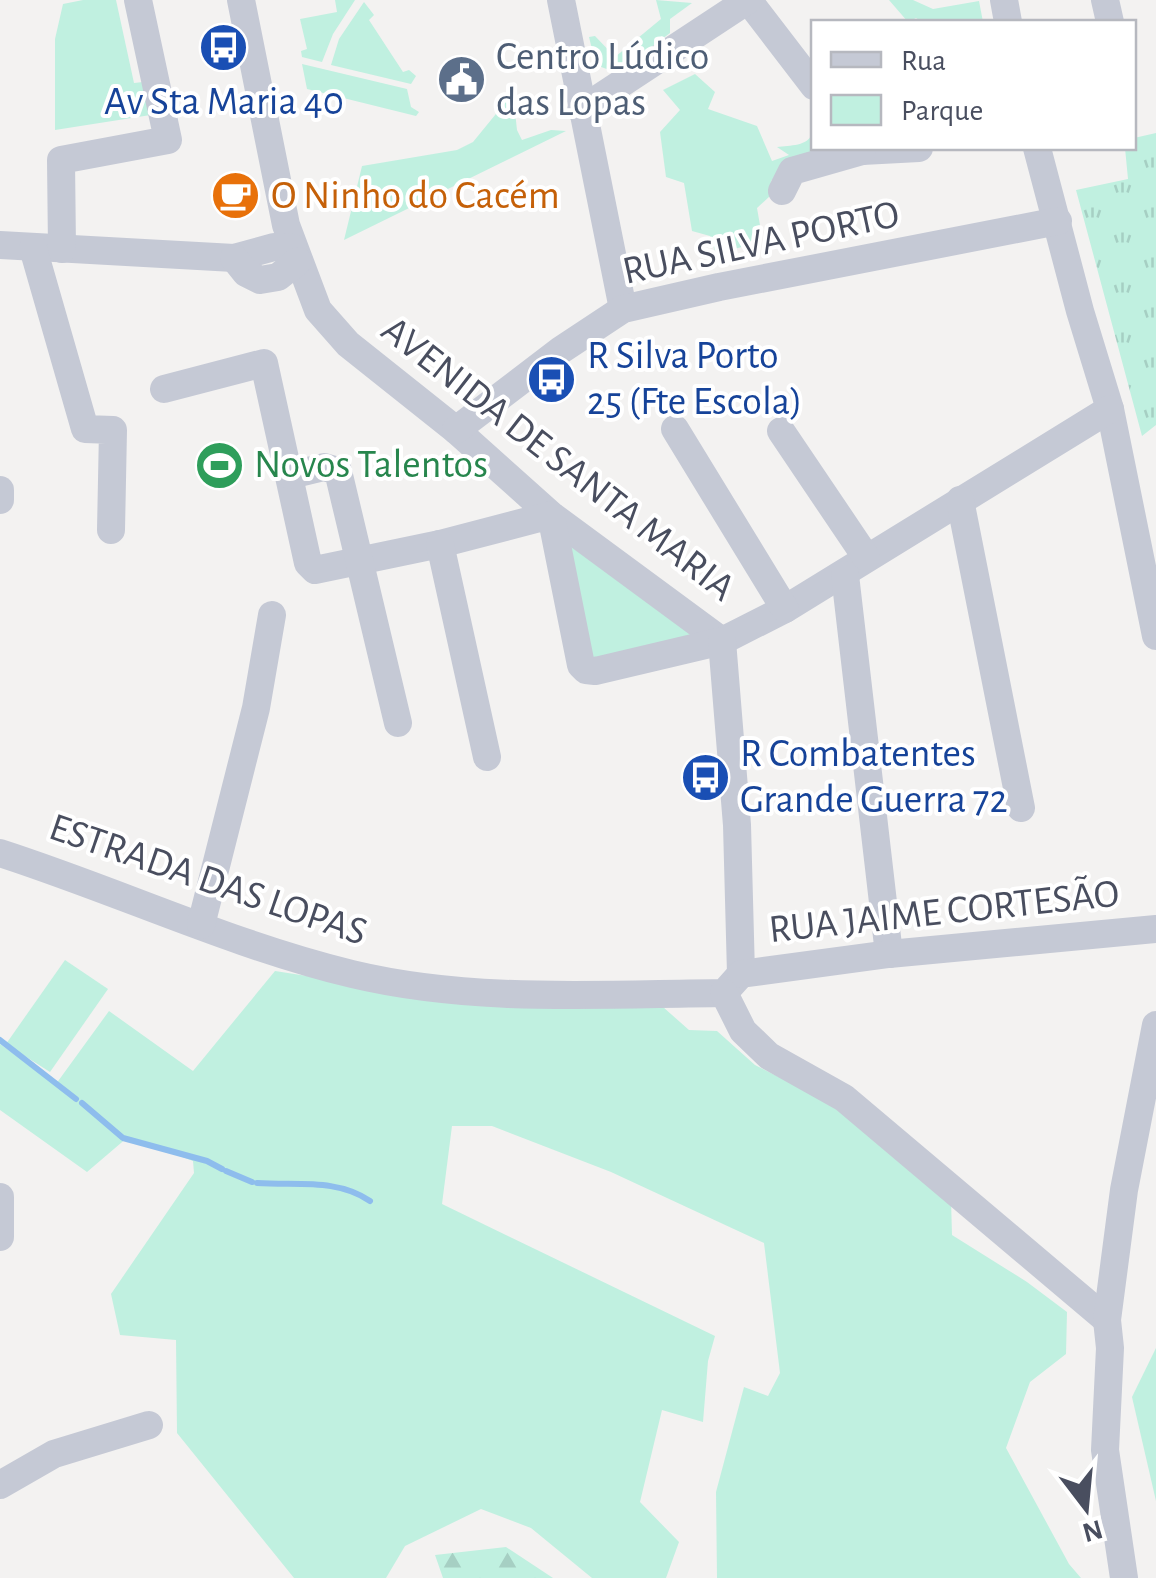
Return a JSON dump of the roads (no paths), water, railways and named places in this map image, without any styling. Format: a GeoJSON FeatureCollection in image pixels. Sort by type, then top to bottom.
{"type":"FeatureCollection","features":[{"type":"Feature","properties":{"kind":"street"},"geometry":{"type":"LineString","coordinates":[[62,249],[61,160],[168,140],[138,0]]}},
{"type":"Feature","properties":{"kind":"street","name":"AVENIDA DE SANTA MARIA"},"geometry":{"type":"LineString","coordinates":[[241,0],[292,245],[318,310],[348,344],[456,430],[551,515],[722,641]]}},
{"type":"Feature","properties":{"kind":"street"},"geometry":{"type":"LineString","coordinates":[[561,0],[622,309]]}},
{"type":"Feature","properties":{"kind":"street"},"geometry":{"type":"LineString","coordinates":[[581,110],[748,0],[811,82]]}},
{"type":"Feature","properties":{"kind":"street"},"geometry":{"type":"LineString","coordinates":[[782,192],[792,171],[858,150]]}},
{"type":"Feature","properties":{"kind":"street"},"geometry":{"type":"LineString","coordinates":[[1038,150],[1110,409],[1156,636]]}},
{"type":"Feature","properties":{"kind":"street","name":"RUA SILVA PORTO"},"geometry":{"type":"LineString","coordinates":[[456,430],[622,309],[1058,221]]}},
{"type":"Feature","properties":{"kind":"street"},"geometry":{"type":"LineString","coordinates":[[0,246],[234,258],[292,245]]}},
{"type":"Feature","properties":{"kind":"street"},"geometry":{"type":"LineString","coordinates":[[260,280],[278,277],[292,245]]}},
{"type":"Feature","properties":{"kind":"street"},"geometry":{"type":"LineString","coordinates":[[33,248],[85,429],[113,430],[110,530]]}},
{"type":"Feature","properties":{"kind":"street"},"geometry":{"type":"LineString","coordinates":[[234,258],[246,273],[318,310]]}},
{"type":"Feature","properties":{"kind":"street"},"geometry":{"type":"LineString","coordinates":[[164,390],[264,363],[308,563],[315,570],[440,544],[551,515],[581,665],[595,671],[722,641],[785,609],[1110,409]]}},
{"type":"Feature","properties":{"kind":"street"},"geometry":{"type":"LineString","coordinates":[[675,429],[785,609]]}},
{"type":"Feature","properties":{"kind":"street"},"geometry":{"type":"LineString","coordinates":[[781,431],[856,566],[889,954]]}},
{"type":"Feature","properties":{"kind":"street"},"geometry":{"type":"LineString","coordinates":[[291,476],[324,467],[338,471],[398,724]]}},
{"type":"Feature","properties":{"kind":"street"},"geometry":{"type":"LineString","coordinates":[[0,490],[0,500]]}},
{"type":"Feature","properties":{"kind":"street"},"geometry":{"type":"LineString","coordinates":[[960,500],[1021,808]]}},
{"type":"Feature","properties":{"kind":"street"},"geometry":{"type":"LineString","coordinates":[[440,544],[487,758]]}},
{"type":"Feature","properties":{"kind":"street"},"geometry":{"type":"LineString","coordinates":[[201,925],[256,708],[272,615]]}},
{"type":"Feature","properties":{"kind":"street"},"geometry":{"type":"LineString","coordinates":[[722,641],[737,825],[733,984],[743,1031],[769,1056],[844,1098],[1108,1320]]}},
{"type":"Feature","properties":{"kind":"street","name":"ESTRADA DAS LOPAS"},"geometry":{"type":"LineString","coordinates":[[0,852],[201,925],[354,974],[465,992],[733,984]]}},
{"type":"Feature","properties":{"kind":"street","name":"RUA JAIME CORTESÃO"},"geometry":{"type":"LineString","coordinates":[[733,984],[889,954],[1156,929]]}},
{"type":"Feature","properties":{"kind":"street"},"geometry":{"type":"LineString","coordinates":[[1124,1578],[1105,1450],[1108,1320],[1124,1190],[1156,1025]]}},
{"type":"Feature","properties":{"kind":"street"},"geometry":{"type":"LineString","coordinates":[[0,1197],[0,1237]]}},
{"type":"Feature","properties":{"kind":"street"},"geometry":{"type":"LineString","coordinates":[[0,1485],[54,1454],[149,1425]]}},
{"type":"Feature","properties":{"kind":"waterway"},"geometry":{"type":"LineString","coordinates":[[0,1040],[76,1099]]}},
{"type":"Feature","properties":{"kind":"waterway"},"geometry":{"type":"LineString","coordinates":[[82,1103],[123,1138],[207,1161],[222,1169]]}},
{"type":"Feature","properties":{"kind":"waterway"},"geometry":{"type":"LineString","coordinates":[[226,1171],[252,1182]]}},
{"type":"Feature","properties":{"kind":"waterway"},"geometry":{"type":"LineString","coordinates":[[257,1183],[330,1186],[370,1201]]}},
{"type":"Feature","properties":{"kind":"place","name":"Av Sta Maria 40"},"geometry":{"type":"Point","coordinates":[224,47]}},
{"type":"Feature","properties":{"kind":"place","name":"Centro Lúdico das Lopas"},"geometry":{"type":"Point","coordinates":[461,80]}},
{"type":"Feature","properties":{"kind":"place","name":"O Ninho do Cacém"},"geometry":{"type":"Point","coordinates":[236,196]}},
{"type":"Feature","properties":{"kind":"place","name":"R Silva Porto 25 (Fte Escola)"},"geometry":{"type":"Point","coordinates":[552,379]}},
{"type":"Feature","properties":{"kind":"place","name":"Novos Talentos"},"geometry":{"type":"Point","coordinates":[219,465]}},
{"type":"Feature","properties":{"kind":"place","name":"R Combatentes Grande Guerra 72"},"geometry":{"type":"Point","coordinates":[705,777]}}]}
